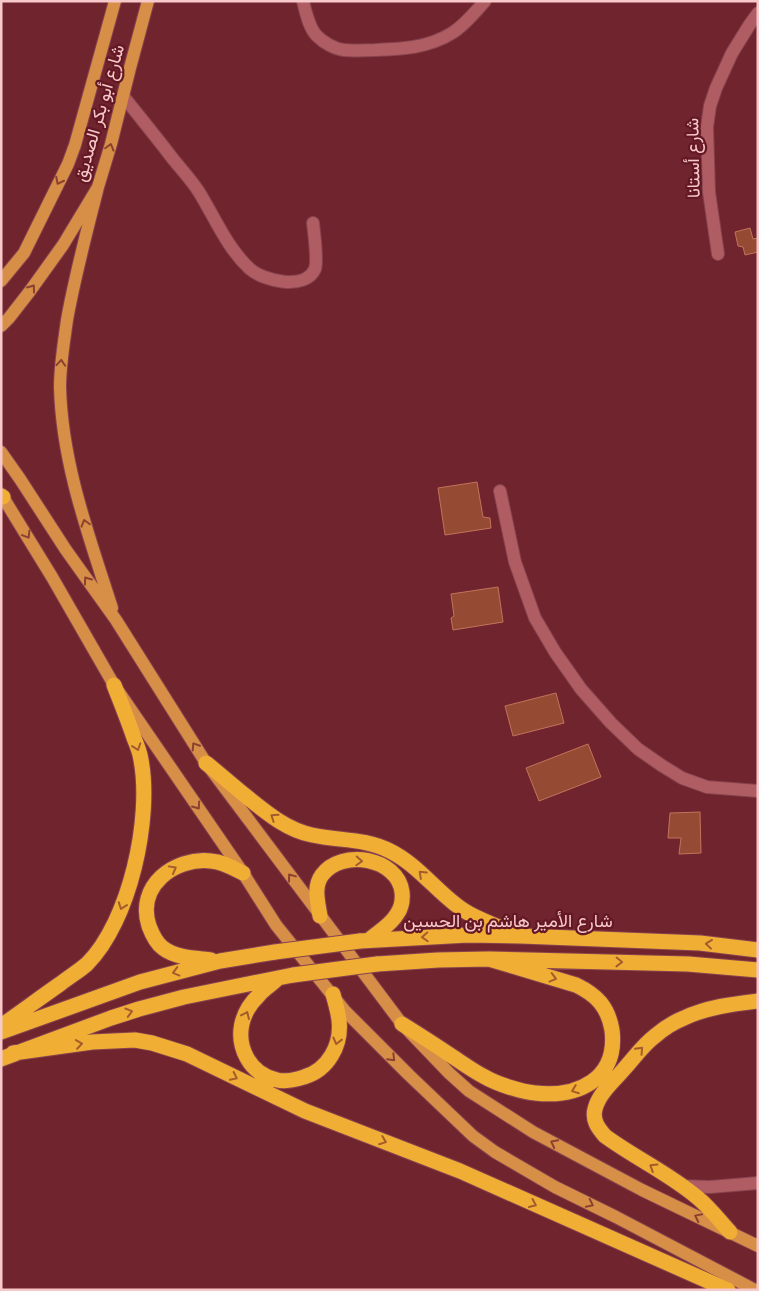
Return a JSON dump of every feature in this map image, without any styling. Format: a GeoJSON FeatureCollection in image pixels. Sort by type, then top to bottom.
{"type":"FeatureCollection","features":[{"type":"Feature","properties":{"kind":"highway"},"geometry":{"type":"LineString","coordinates":[[1,1026],[87,964],[105,941],[118,917],[129,887],[140,836],[144,785],[141,758],[114,685]]}},
{"type":"Feature","properties":{"kind":"highway"},"geometry":{"type":"LineString","coordinates":[[206,763],[274,818],[293,829],[312,835],[375,844],[391,851],[418,870],[439,891],[467,913],[521,936]]}},
{"type":"Feature","properties":{"kind":"highway"},"geometry":{"type":"LineString","coordinates":[[320,916],[316,892],[322,875],[327,870],[338,863],[352,860],[363,860],[389,869],[401,885],[402,904],[393,920],[364,940]]}},
{"type":"Feature","properties":{"kind":"highway"},"geometry":{"type":"LineString","coordinates":[[220,961],[182,956],[164,949],[157,942],[152,935],[147,919],[151,891],[155,882],[166,873],[178,865],[188,862],[210,861],[222,863],[243,873]]}},
{"type":"Feature","properties":{"kind":"highway","name":"شارع الأمير هاشم بن الحسين"},"geometry":{"type":"LineString","coordinates":[[1,1032],[140,982],[220,961],[364,940],[468,935],[521,936],[700,943],[758,950]]}},
{"type":"Feature","properties":{"kind":"highway"},"geometry":{"type":"LineString","coordinates":[[402,1024],[486,1078],[533,1093],[563,1094],[579,1089],[600,1076],[612,1051],[610,1022],[602,1004],[589,992],[576,985],[489,959]]}},
{"type":"Feature","properties":{"kind":"highway"},"geometry":{"type":"LineString","coordinates":[[7,1056],[111,1018],[184,997],[286,977],[378,964],[489,959],[688,964],[758,970]]}},
{"type":"Feature","properties":{"kind":"highway"},"geometry":{"type":"LineString","coordinates":[[286,977],[258,995],[244,1015],[240,1036],[242,1046],[255,1069],[266,1076],[278,1080],[292,1080],[314,1074],[321,1069],[335,1049],[338,1035],[340,1021],[333,994]]}},
{"type":"Feature","properties":{"kind":"highway"},"geometry":{"type":"LineString","coordinates":[[730,1232],[698,1198],[605,1136],[598,1128],[594,1119],[594,1110],[602,1094],[610,1084],[653,1037],[663,1029],[683,1018],[705,1010],[731,1004],[758,1001]]}},
{"type":"Feature","properties":{"kind":"highway"},"geometry":{"type":"LineString","coordinates":[[7,1056],[92,1042],[135,1040],[152,1043],[187,1054],[305,1111],[460,1171],[728,1290]]}},
{"type":"Feature","properties":{"kind":"main road","name":"شارع أبو بكر الصديق"},"geometry":{"type":"LineString","coordinates":[[1,281],[24,253],[76,145],[115,1]]}},
{"type":"Feature","properties":{"kind":"main road","name":"شارع أبو بكر الصديق"},"geometry":{"type":"LineString","coordinates":[[1,326],[25,298],[63,245],[98,187],[148,1]]}},
{"type":"Feature","properties":{"kind":"main road"},"geometry":{"type":"LineString","coordinates":[[98,187],[73,286],[61,359],[60,387],[65,436],[77,497],[116,620]]}},
{"type":"Feature","properties":{"kind":"main road"},"geometry":{"type":"LineString","coordinates":[[1,272],[24,253]]}},
{"type":"Feature","properties":{"kind":"main road"},"geometry":{"type":"LineString","coordinates":[[1,452],[66,550],[116,620],[206,763],[402,1024],[469,1091],[533,1132],[642,1190],[758,1246]]}},
{"type":"Feature","properties":{"kind":"main road"},"geometry":{"type":"LineString","coordinates":[[2,496],[52,577],[114,685],[243,873],[276,925],[345,1011],[473,1136],[495,1152],[555,1187],[755,1290]]}},
{"type":"Feature","properties":{"kind":"street"},"geometry":{"type":"LineString","coordinates":[[303,1],[310,24],[316,35],[323,41],[343,50],[405,49],[428,44],[452,33],[485,1]]}},
{"type":"Feature","properties":{"kind":"street","name":"شارع أستانا"},"geometry":{"type":"LineString","coordinates":[[718,254],[709,192],[707,127],[710,106],[732,53],[758,13]]}},
{"type":"Feature","properties":{"kind":"street"},"geometry":{"type":"LineString","coordinates":[[124,96],[198,191],[234,251],[256,273],[272,280],[286,282],[300,281],[310,275],[316,262],[313,223]]}},
{"type":"Feature","properties":{"kind":"street"},"geometry":{"type":"LineString","coordinates":[[500,491],[515,562],[535,618],[555,652],[581,689],[638,749],[682,778],[707,787],[758,791]]}},
{"type":"Feature","properties":{"kind":"street"},"geometry":{"type":"LineString","coordinates":[[682,1186],[758,1182]]}},
{"type":"Feature","properties":{"kind":"building"},"geometry":{"type":"Polygon","coordinates":[[[750,228],[753,239],[758,238],[758,252],[745,255],[743,247],[738,246],[735,232],[750,228]]]}},
{"type":"Feature","properties":{"kind":"building"},"geometry":{"type":"Polygon","coordinates":[[[477,482],[483,517],[490,518],[491,528],[445,535],[438,488],[477,482]]]}},
{"type":"Feature","properties":{"kind":"building"},"geometry":{"type":"Polygon","coordinates":[[[498,587],[503,622],[453,630],[451,618],[454,616],[451,594],[498,587]]]}},
{"type":"Feature","properties":{"kind":"building"},"geometry":{"type":"Polygon","coordinates":[[[556,693],[564,723],[513,736],[505,706],[556,693]]]}},
{"type":"Feature","properties":{"kind":"building"},"geometry":{"type":"Polygon","coordinates":[[[588,744],[601,777],[539,801],[526,768],[588,744]]]}},
{"type":"Feature","properties":{"kind":"building"},"geometry":{"type":"Polygon","coordinates":[[[700,812],[701,853],[679,854],[681,838],[668,838],[670,813],[700,812]]]}}]}
